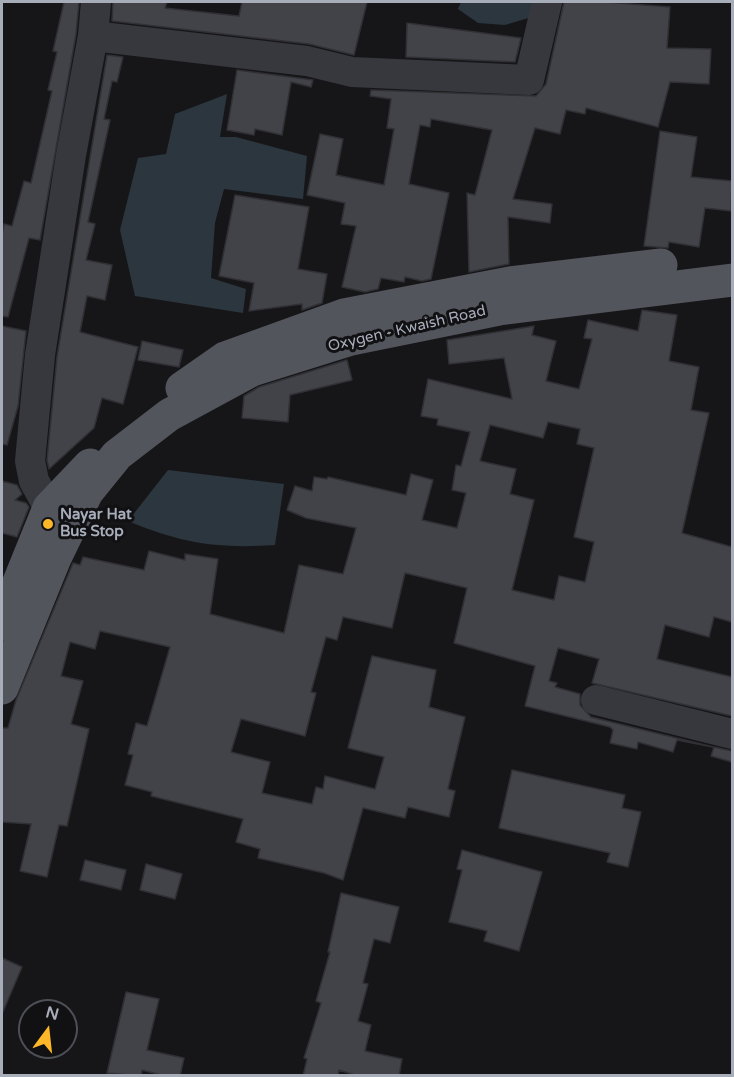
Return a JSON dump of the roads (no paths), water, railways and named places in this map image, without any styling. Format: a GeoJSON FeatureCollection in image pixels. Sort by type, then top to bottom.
{"type":"FeatureCollection","features":[{"type":"Feature","properties":{"kind":"main road","name":"Oxygen - Kwaish Road"},"geometry":{"type":"LineString","coordinates":[[2,624],[50,508],[122,431],[225,358],[355,313],[510,283],[732,257]]}},
{"type":"Feature","properties":{"kind":"main road","name":"Oxygen - Kwaish Road"},"geometry":{"type":"LineString","coordinates":[[2,688],[55,558],[87,492],[117,455],[169,416],[252,370],[351,339],[499,309],[732,280]]}},
{"type":"Feature","properties":{"kind":"street"},"geometry":{"type":"LineString","coordinates":[[50,508],[34,481],[30,461],[40,355],[69,166],[93,36],[96,2]]}},
{"type":"Feature","properties":{"kind":"street"},"geometry":{"type":"LineString","coordinates":[[93,36],[308,61],[352,72],[529,80],[547,2]]}},
{"type":"Feature","properties":{"kind":"street"},"geometry":{"type":"LineString","coordinates":[[596,700],[732,734]]}},
{"type":"Feature","properties":{"kind":"place","name":"Nayar Hat Bus Stop"},"geometry":{"type":"Point","coordinates":[48,524]}}]}
